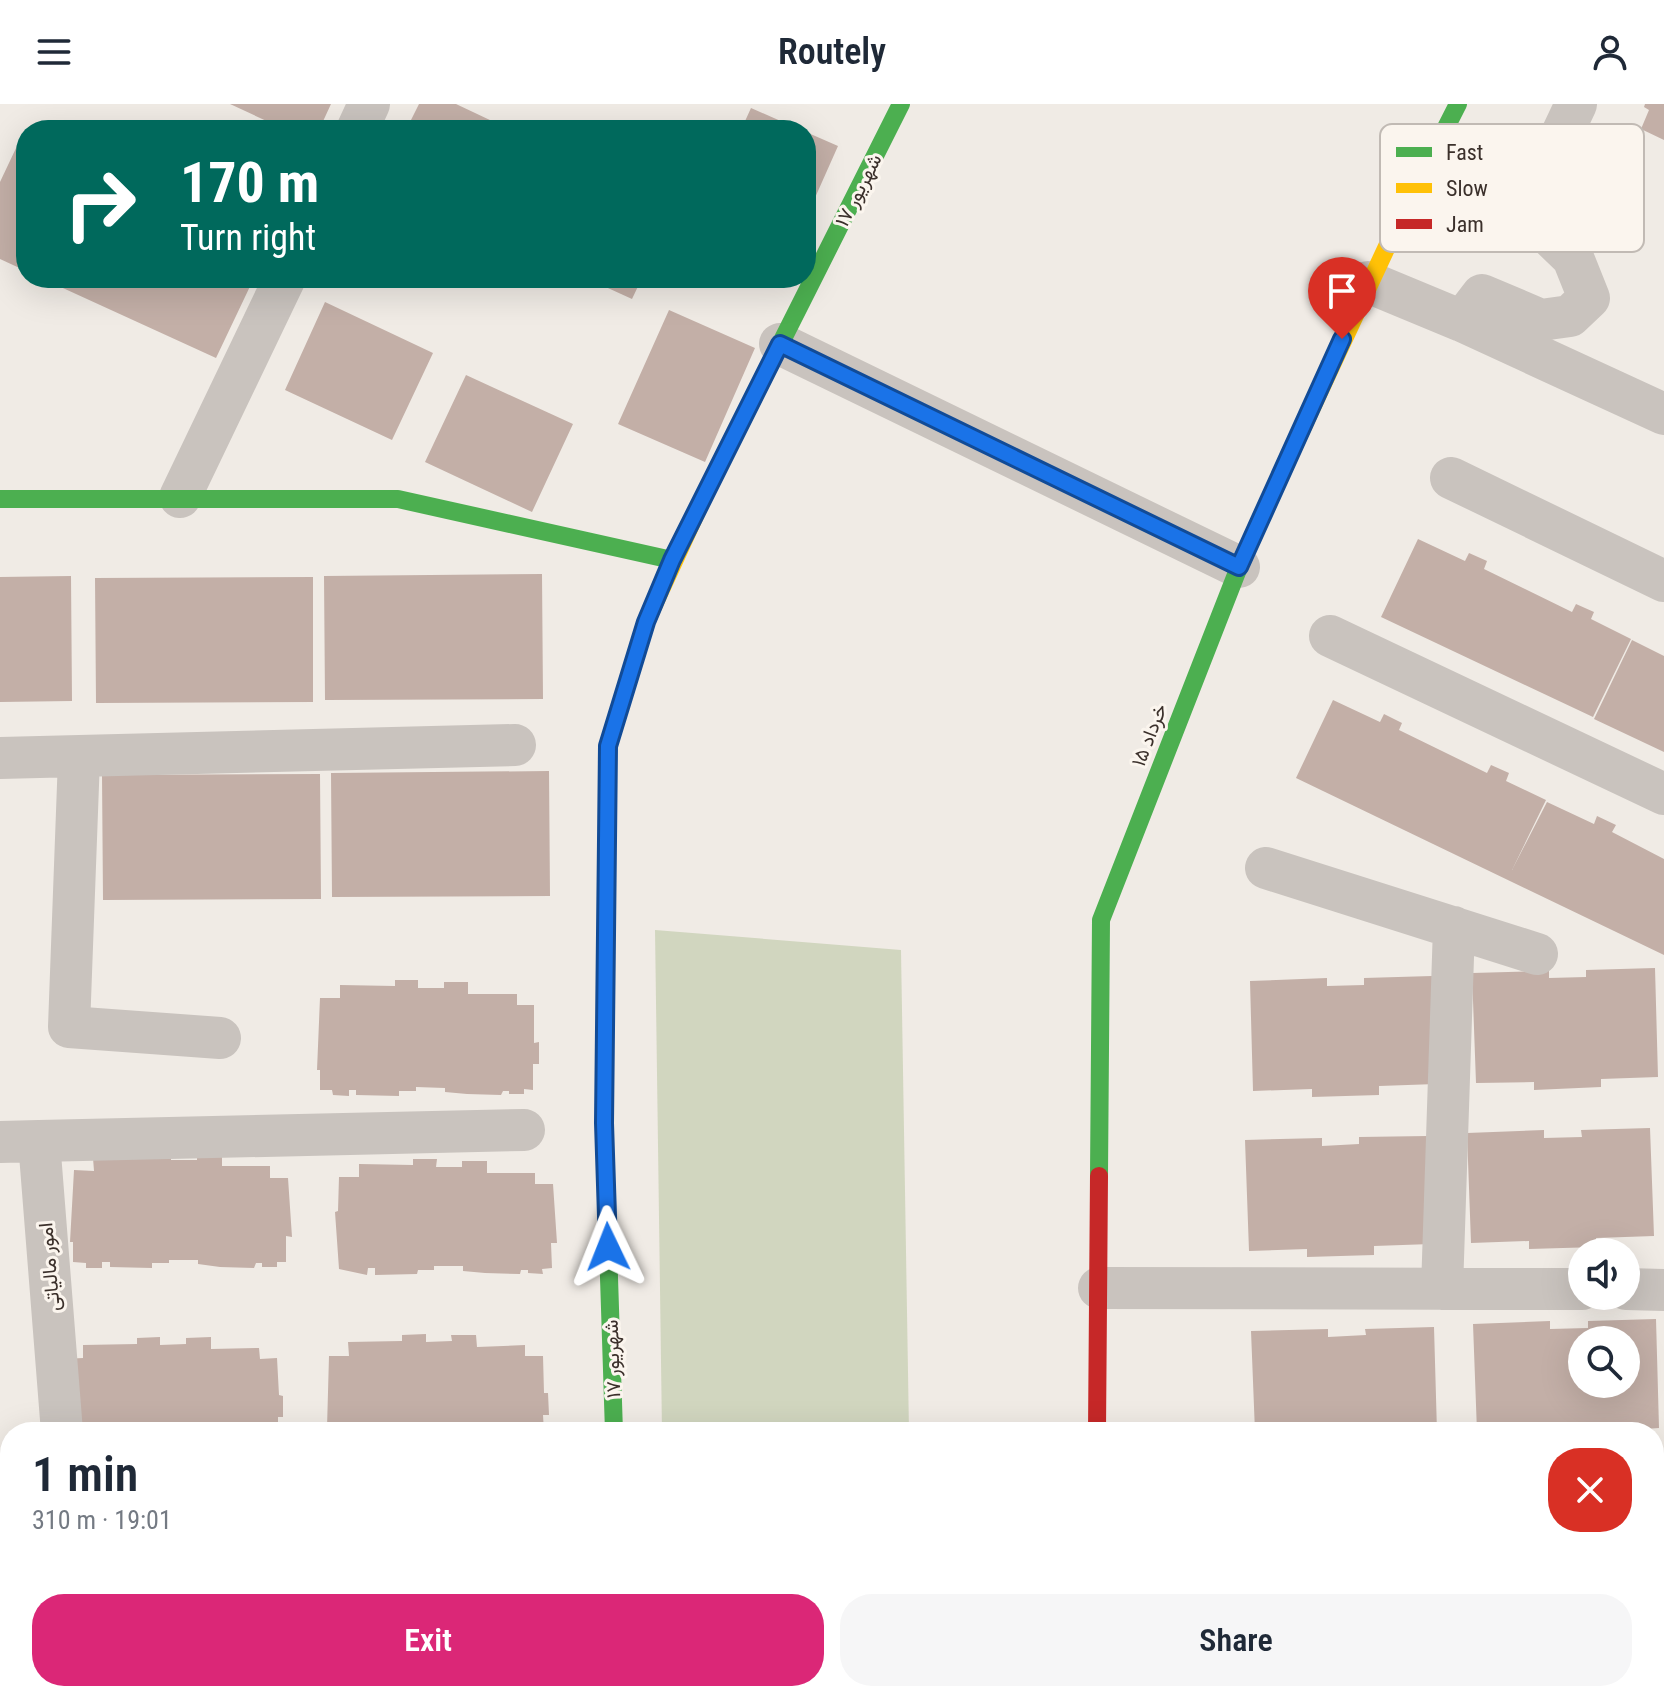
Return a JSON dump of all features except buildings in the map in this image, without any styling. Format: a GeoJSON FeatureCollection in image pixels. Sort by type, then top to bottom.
{"type":"FeatureCollection","features":[{"type":"Feature","properties":{"kind":"street","name":"۱۷ شهریور"},"geometry":{"type":"LineString","coordinates":[[816,273],[901,104]]}},
{"type":"Feature","properties":{"kind":"street","name":"۱۵ خرداد"},"geometry":{"type":"LineString","coordinates":[[1448,124],[1458,104]]}},
{"type":"Feature","properties":{"kind":"street"},"geometry":{"type":"LineString","coordinates":[[1567,124],[1576,104]]}},
{"type":"Feature","properties":{"kind":"street","name":"۱۵ خرداد"},"geometry":{"type":"LineString","coordinates":[[1097,1422],[1101,920],[1239,567],[1383,252]]}},
{"type":"Feature","properties":{"kind":"street"},"geometry":{"type":"LineString","coordinates":[[1462,321],[1482,295],[1541,320],[1570,316],[1589,298],[1573,258],[1567,252]]}},
{"type":"Feature","properties":{"kind":"street"},"geometry":{"type":"LineString","coordinates":[[1368,282],[1462,321],[1664,414]]}},
{"type":"Feature","properties":{"kind":"street"},"geometry":{"type":"LineString","coordinates":[[180,497],[280,288]]}},
{"type":"Feature","properties":{"kind":"street","name":"۱۷ شهریور"},"geometry":{"type":"LineString","coordinates":[[614,1422],[604,1123],[608,746],[646,622],[672,560],[808,288]]}},
{"type":"Feature","properties":{"kind":"street"},"geometry":{"type":"LineString","coordinates":[[780,344],[1239,567]]}},
{"type":"Feature","properties":{"kind":"street"},"geometry":{"type":"LineString","coordinates":[[1451,478],[1664,581]]}},
{"type":"Feature","properties":{"kind":"street"},"geometry":{"type":"LineString","coordinates":[[0,499],[398,499],[672,560]]}},
{"type":"Feature","properties":{"kind":"street"},"geometry":{"type":"LineString","coordinates":[[1330,636],[1664,794]]}},
{"type":"Feature","properties":{"kind":"street"},"geometry":{"type":"LineString","coordinates":[[0,758],[515,745]]}},
{"type":"Feature","properties":{"kind":"street"},"geometry":{"type":"LineString","coordinates":[[79,758],[69,1027],[220,1038]]}},
{"type":"Feature","properties":{"kind":"street"},"geometry":{"type":"LineString","coordinates":[[1266,868],[1537,954]]}},
{"type":"Feature","properties":{"kind":"street"},"geometry":{"type":"LineString","coordinates":[[1442,1289],[1454,927]]}},
{"type":"Feature","properties":{"kind":"street"},"geometry":{"type":"LineString","coordinates":[[20,1142],[524,1130]]}},
{"type":"Feature","properties":{"kind":"street","name":"امور مالیاتی"},"geometry":{"type":"LineString","coordinates":[[20,1142],[61,1422]]}},
{"type":"Feature","properties":{"kind":"street"},"geometry":{"type":"LineString","coordinates":[[1099,1288],[1568,1289]]}},
{"type":"Feature","properties":{"kind":"street"},"geometry":{"type":"LineString","coordinates":[[1640,1289],[1664,1290]]}},
{"type":"Feature","properties":{"kind":"green space"},"geometry":{"type":"Polygon","coordinates":[[[655,930],[901,950],[909,1422],[662,1422],[655,930]]]}},
{"type":"Feature","properties":{"kind":"traffic: fast"},"geometry":{"type":"LineString","coordinates":[[816,273],[901,104]]}},
{"type":"Feature","properties":{"kind":"traffic: fast"},"geometry":{"type":"LineString","coordinates":[[1448,124],[1458,104]]}},
{"type":"Feature","properties":{"kind":"traffic: fast"},"geometry":{"type":"LineString","coordinates":[[705,494],[809,288]]}},
{"type":"Feature","properties":{"kind":"traffic: fast"},"geometry":{"type":"LineString","coordinates":[[1099,1176],[1101,920],[1239,567],[1289,457]]}},
{"type":"Feature","properties":{"kind":"traffic: fast"},"geometry":{"type":"LineString","coordinates":[[0,499],[398,499],[672,560]]}},
{"type":"Feature","properties":{"kind":"traffic: fast"},"geometry":{"type":"LineString","coordinates":[[606,945],[604,1123],[614,1422]]}},
{"type":"Feature","properties":{"kind":"traffic: slow"},"geometry":{"type":"LineString","coordinates":[[1289,457],[1384,252]]}},
{"type":"Feature","properties":{"kind":"traffic: slow"},"geometry":{"type":"LineString","coordinates":[[606,945],[608,746],[646,622],[705,494]]}},
{"type":"Feature","properties":{"kind":"traffic: jam"},"geometry":{"type":"LineString","coordinates":[[1097,1422],[1099,1176]]}},
{"type":"Feature","properties":{"kind":"route"},"geometry":{"type":"LineString","coordinates":[[608,1247],[604,1123],[608,746],[646,622],[672,560],[780,344],[1239,567],[1342,339]]}}]}
